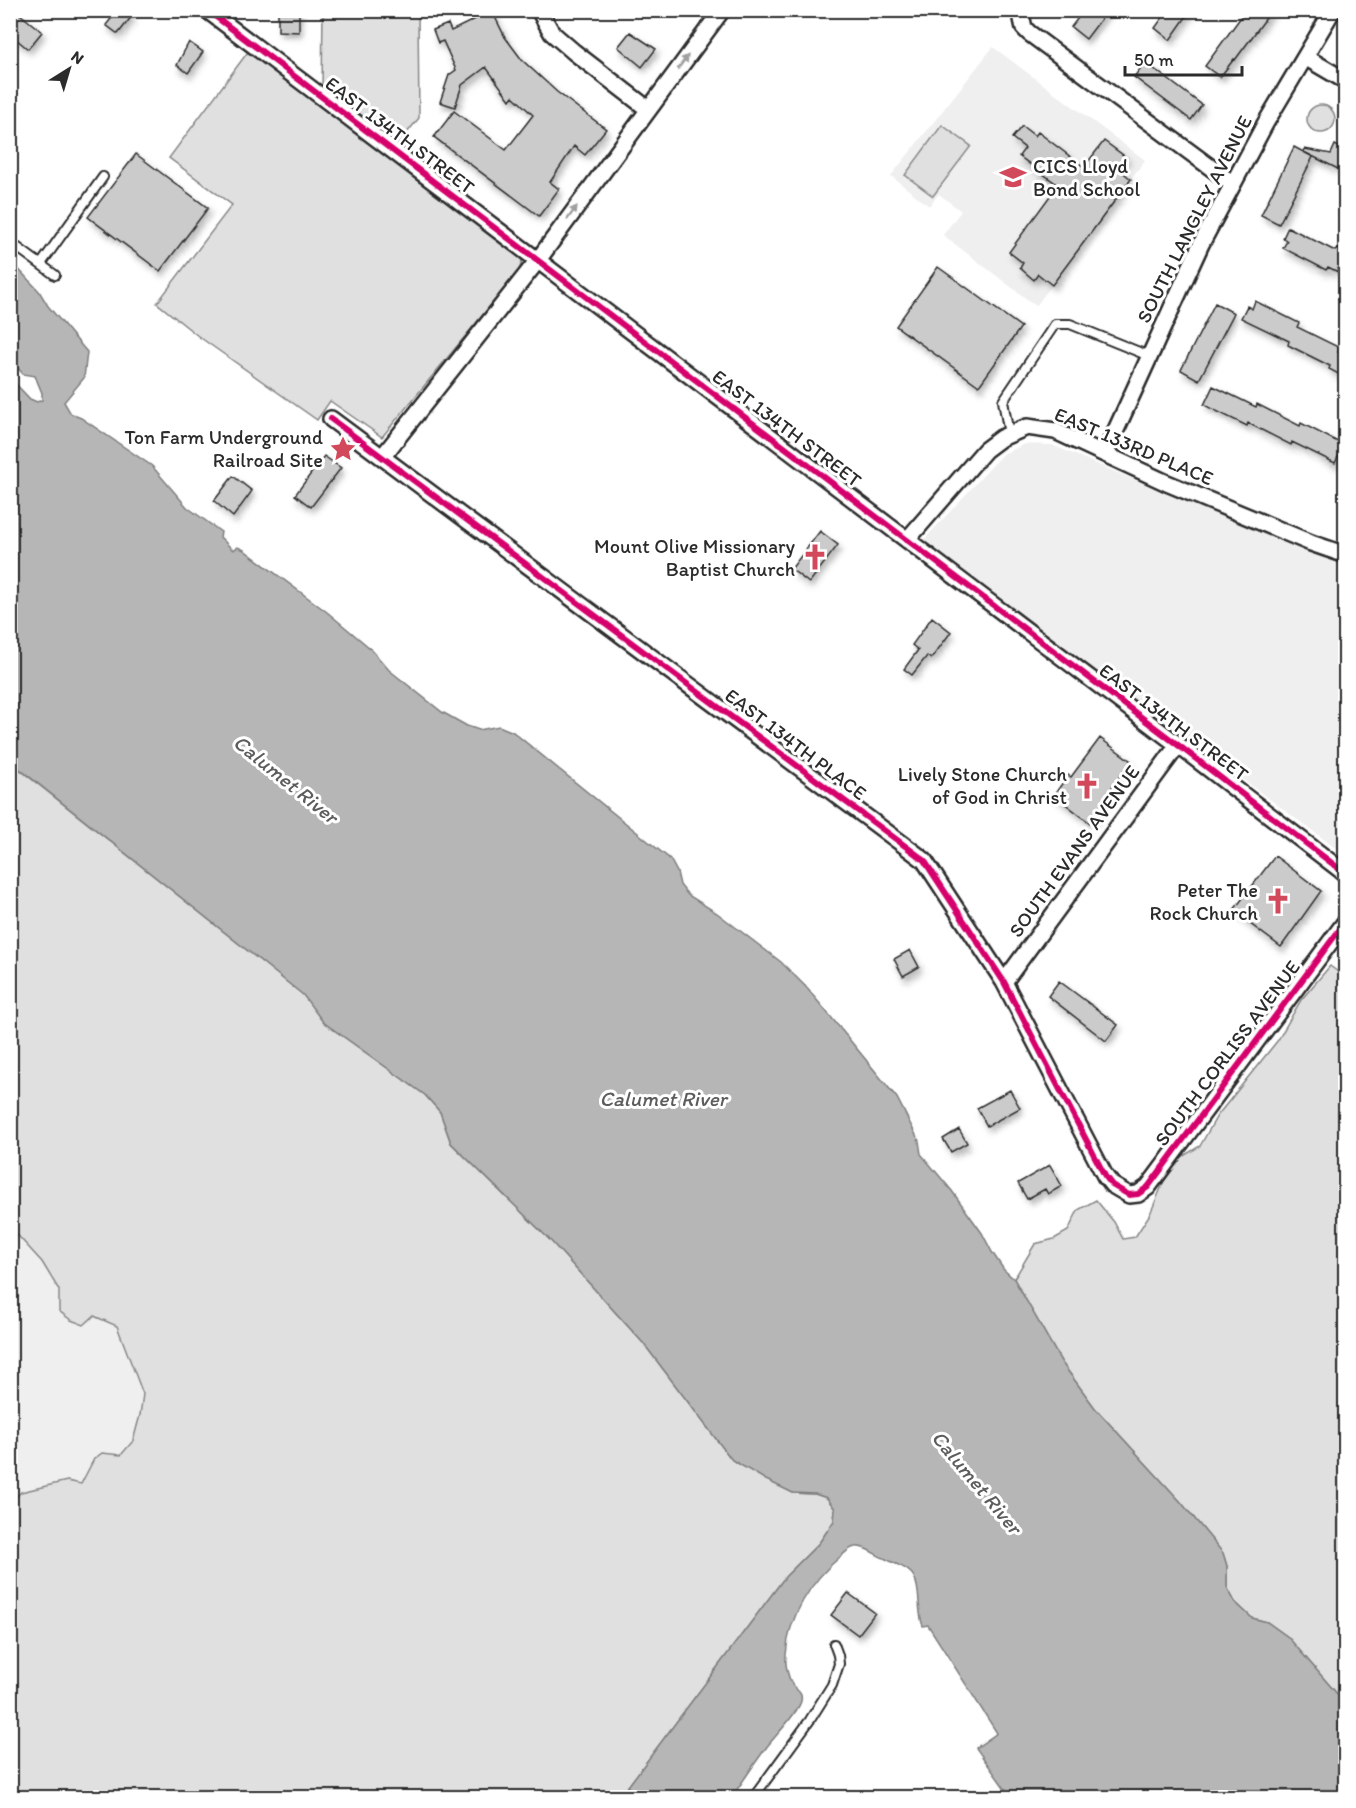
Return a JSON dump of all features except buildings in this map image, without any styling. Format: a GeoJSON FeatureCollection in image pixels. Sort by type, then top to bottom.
{"type":"FeatureCollection","features":[{"type":"Feature","properties":{"kind":"street","name":"EAST 134TH STREET"},"geometry":{"type":"LineString","coordinates":[[207,10],[221,16],[1346,874]]}},
{"type":"Feature","properties":{"kind":"street"},"geometry":{"type":"LineString","coordinates":[[539,10],[552,33],[648,109]]}},
{"type":"Feature","properties":{"kind":"street"},"geometry":{"type":"LineString","coordinates":[[383,456],[538,260],[722,10]]}},
{"type":"Feature","properties":{"kind":"street","name":"SOUTH LANGLEY AVENUE"},"geometry":{"type":"LineString","coordinates":[[1105,454],[1196,254],[1265,124],[1333,10]]}},
{"type":"Feature","properties":{"kind":"street"},"geometry":{"type":"LineString","coordinates":[[1022,19],[1024,28],[1029,33],[1233,184]]}},
{"type":"Feature","properties":{"kind":"street"},"geometry":{"type":"LineString","coordinates":[[1305,57],[1346,81]]}},
{"type":"Feature","properties":{"kind":"street","name":"EAST 134TH PLACE"},"geometry":{"type":"LineString","coordinates":[[331,418],[924,860],[1004,982],[1105,1176],[1112,1185],[1129,1196]]}},
{"type":"Feature","properties":{"kind":"street","name":"EAST 133RD PLACE"},"geometry":{"type":"LineString","coordinates":[[907,540],[985,450],[1009,434],[1027,427],[1055,431],[1200,497],[1346,555]]}},
{"type":"Feature","properties":{"kind":"street","name":"SOUTH EVANS AVENUE"},"geometry":{"type":"LineString","coordinates":[[1004,982],[1178,746]]}},
{"type":"Feature","properties":{"kind":"street","name":"SOUTH CORLISS AVENUE"},"geometry":{"type":"LineString","coordinates":[[1129,1196],[1138,1194],[1148,1187],[1346,921]]}},
{"type":"Feature","properties":{"kind":"lane"},"geometry":{"type":"LineString","coordinates":[[41,264],[103,177]]}},
{"type":"Feature","properties":{"kind":"lane"},"geometry":{"type":"LineString","coordinates":[[10,242],[55,275]]}},
{"type":"Feature","properties":{"kind":"lane"},"geometry":{"type":"LineString","coordinates":[[1009,434],[1004,401],[1055,324],[1070,324],[1149,356]]}},
{"type":"Feature","properties":{"kind":"lane"},"geometry":{"type":"LineString","coordinates":[[753,1797],[810,1720],[832,1685],[839,1664],[834,1644]]}},
{"type":"Feature","properties":{"kind":"shaded area"},"geometry":{"type":"Polygon","coordinates":[[[323,11],[418,11],[419,118],[398,144],[322,89],[323,11]]]}},
{"type":"Feature","properties":{"kind":"shaded area","name":"CICS Lloyd Bond School"},"geometry":{"type":"Polygon","coordinates":[[[993,47],[1145,160],[1036,306],[943,235],[961,211],[939,194],[929,206],[891,176],[993,47]]]}},
{"type":"Feature","properties":{"kind":"shaded area"},"geometry":{"type":"Polygon","coordinates":[[[250,49],[518,252],[522,261],[519,271],[382,437],[330,401],[317,420],[198,336],[157,303],[232,205],[169,158],[250,49]]]}},
{"type":"Feature","properties":{"kind":"shaded area"},"geometry":{"type":"Polygon","coordinates":[[[1321,105],[1331,109],[1335,119],[1331,129],[1321,133],[1311,129],[1307,119],[1311,109],[1321,105]]]}},
{"type":"Feature","properties":{"kind":"shaded area"},"geometry":{"type":"Polygon","coordinates":[[[942,125],[971,146],[933,196],[905,175],[942,125]]]}},
{"type":"Feature","properties":{"kind":"shaded area"},"geometry":{"type":"Polygon","coordinates":[[[1025,444],[1052,445],[1189,503],[1345,563],[1345,855],[922,542],[1003,454],[1025,444]]]}},
{"type":"Feature","properties":{"kind":"shaded area"},"geometry":{"type":"Polygon","coordinates":[[[10,762],[304,995],[323,1022],[425,1095],[440,1112],[451,1143],[549,1239],[644,1344],[732,1460],[793,1493],[815,1494],[827,1498],[835,1509],[834,1521],[819,1543],[785,1577],[620,1797],[11,1797],[11,1502],[21,1492],[67,1481],[81,1484],[94,1459],[102,1453],[121,1455],[133,1441],[143,1394],[117,1326],[94,1316],[84,1325],[71,1320],[59,1311],[59,1290],[42,1262],[11,1228],[10,762]]]}},
{"type":"Feature","properties":{"kind":"shaded area"},"geometry":{"type":"Polygon","coordinates":[[[1330,966],[1345,977],[1345,1703],[1288,1637],[1267,1622],[1252,1618],[1235,1602],[1227,1587],[1227,1566],[1223,1553],[1180,1501],[1095,1408],[1062,1363],[1014,1279],[1035,1244],[1054,1239],[1068,1231],[1078,1210],[1096,1200],[1114,1222],[1123,1239],[1135,1237],[1150,1214],[1164,1181],[1180,1158],[1200,1146],[1217,1116],[1278,1040],[1301,1000],[1330,966]]]}},
{"type":"Feature","properties":{"kind":"shaded area"},"geometry":{"type":"Polygon","coordinates":[[[11,1228],[42,1262],[59,1291],[59,1311],[94,1315],[117,1326],[143,1394],[133,1441],[121,1455],[81,1484],[67,1481],[22,1492],[11,1502],[11,1228]]]}},
{"type":"Feature","properties":{"kind":"water","name":"Calumet River"},"geometry":{"type":"Polygon","coordinates":[[[11,261],[39,291],[48,306],[87,352],[84,378],[64,402],[71,414],[81,418],[152,466],[187,507],[221,532],[220,537],[233,550],[238,547],[244,550],[327,612],[370,648],[389,670],[442,712],[479,730],[499,726],[513,732],[670,859],[677,872],[680,885],[688,895],[717,913],[781,962],[806,987],[897,1098],[919,1141],[921,1154],[952,1191],[982,1233],[1004,1270],[1014,1279],[1062,1363],[1095,1408],[1180,1501],[1223,1553],[1227,1566],[1227,1587],[1235,1602],[1252,1618],[1267,1622],[1288,1637],[1345,1703],[1345,1797],[1011,1797],[976,1748],[997,1733],[928,1625],[923,1626],[918,1588],[914,1577],[900,1566],[858,1547],[847,1551],[829,1567],[811,1589],[796,1614],[788,1641],[786,1663],[790,1679],[800,1694],[801,1701],[732,1797],[620,1797],[785,1577],[819,1543],[834,1521],[835,1509],[827,1498],[815,1494],[793,1493],[732,1460],[644,1344],[549,1239],[451,1143],[440,1112],[425,1095],[323,1022],[303,995],[11,762],[11,379],[30,399],[37,402],[42,400],[42,393],[35,376],[23,374],[11,360],[11,261]]]}},
{"type":"Feature","properties":{"kind":"cycle path"},"geometry":{"type":"LineString","coordinates":[[207,10],[1346,874]]}},
{"type":"Feature","properties":{"kind":"cycle path"},"geometry":{"type":"LineString","coordinates":[[331,419],[924,860],[1004,982],[1105,1176],[1112,1185],[1129,1195],[1138,1194],[1148,1187],[1346,921]]}},
{"type":"Feature","properties":{"kind":"place","name":"CICS Lloyd Bond School"},"geometry":{"type":"Point","coordinates":[1013,177]}},
{"type":"Feature","properties":{"kind":"place","name":"Ton Farm Underground Railroad Site"},"geometry":{"type":"Point","coordinates":[343,449]}},
{"type":"Feature","properties":{"kind":"place","name":"Mount Olive Missionary Baptist Church"},"geometry":{"type":"Point","coordinates":[815,557]}},
{"type":"Feature","properties":{"kind":"place","name":"Lively Stone Church of God in Christ"},"geometry":{"type":"Point","coordinates":[1087,786]}},
{"type":"Feature","properties":{"kind":"place","name":"Peter The Rock Church"},"geometry":{"type":"Point","coordinates":[1278,901]}}]}
